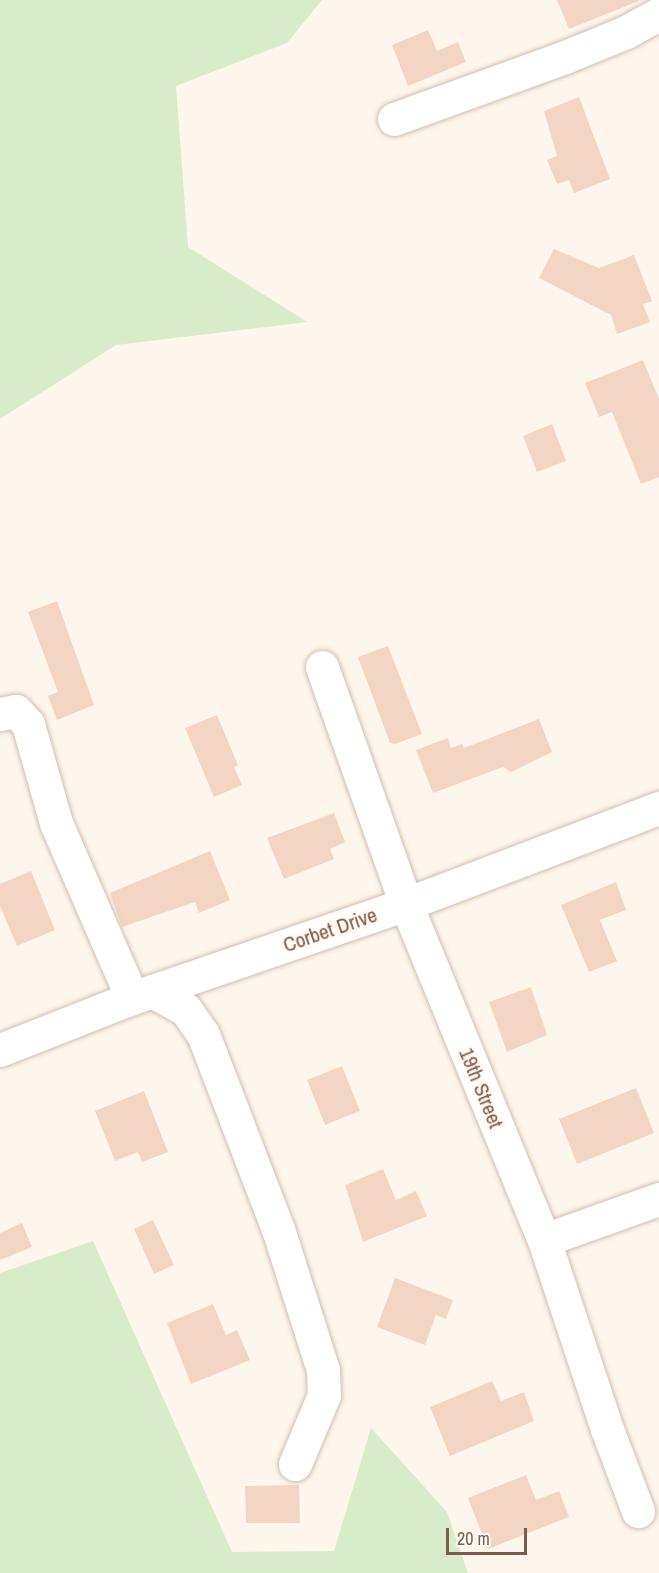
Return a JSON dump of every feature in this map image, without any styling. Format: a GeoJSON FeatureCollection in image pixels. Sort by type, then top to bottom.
{"type":"FeatureCollection","features":[{"type":"Feature","properties":{"kind":"street"},"geometry":{"type":"LineString","coordinates":[[394,119],[566,57],[626,32],[659,14]]}},
{"type":"Feature","properties":{"kind":"street","name":"19th Street"},"geometry":{"type":"LineString","coordinates":[[322,667],[406,904],[544,1240],[607,1429],[638,1511]]}},
{"type":"Feature","properties":{"kind":"street"},"geometry":{"type":"LineString","coordinates":[[0,714],[16,711],[28,724],[56,823],[142,994],[186,1010],[203,1035],[278,1229],[323,1370],[324,1395],[295,1464]]}},
{"type":"Feature","properties":{"kind":"street","name":"Corbet Drive"},"geometry":{"type":"LineString","coordinates":[[0,1050],[142,994],[406,904],[659,808]]}},
{"type":"Feature","properties":{"kind":"street"},"geometry":{"type":"LineString","coordinates":[[544,1240],[659,1198]]}},
{"type":"Feature","properties":{"kind":"green space"},"geometry":{"type":"Polygon","coordinates":[[[0,0],[322,0],[287,43],[176,86],[188,247],[307,322],[116,345],[0,419],[0,0]]]}},
{"type":"Feature","properties":{"kind":"green space"},"geometry":{"type":"Polygon","coordinates":[[[93,1241],[232,1552],[334,1551],[371,1428],[447,1512],[468,1573],[0,1573],[0,1273],[93,1241]]]}},
{"type":"Feature","properties":{"kind":"building"},"geometry":{"type":"Polygon","coordinates":[[[557,0],[639,0],[639,1],[569,29],[557,0]]]}},
{"type":"Feature","properties":{"kind":"building"},"geometry":{"type":"Polygon","coordinates":[[[428,30],[437,51],[458,42],[466,62],[408,86],[392,45],[428,30]]]}},
{"type":"Feature","properties":{"kind":"building"},"geometry":{"type":"Polygon","coordinates":[[[579,97],[610,179],[574,193],[569,180],[557,184],[547,160],[557,156],[544,111],[579,97]]]}},
{"type":"Feature","properties":{"kind":"building"},"geometry":{"type":"Polygon","coordinates":[[[554,249],[599,268],[634,255],[652,301],[643,304],[650,322],[617,334],[611,315],[539,278],[554,249]]]}},
{"type":"Feature","properties":{"kind":"building"},"geometry":{"type":"Polygon","coordinates":[[[643,360],[659,399],[659,477],[641,484],[612,412],[599,417],[585,383],[643,360]]]}},
{"type":"Feature","properties":{"kind":"building"},"geometry":{"type":"Polygon","coordinates":[[[552,424],[566,461],[537,472],[523,436],[552,424]]]}},
{"type":"Feature","properties":{"kind":"building"},"geometry":{"type":"Polygon","coordinates":[[[57,601],[94,705],[57,720],[48,696],[58,692],[28,612],[57,601]]]}},
{"type":"Feature","properties":{"kind":"building"},"geometry":{"type":"Polygon","coordinates":[[[388,646],[422,734],[395,744],[390,743],[358,657],[388,646]]]}},
{"type":"Feature","properties":{"kind":"building"},"geometry":{"type":"Polygon","coordinates":[[[217,715],[238,765],[234,767],[242,785],[214,797],[185,728],[217,715]]]}},
{"type":"Feature","properties":{"kind":"building"},"geometry":{"type":"Polygon","coordinates":[[[539,719],[552,752],[511,772],[503,767],[433,793],[416,750],[448,738],[451,748],[462,744],[464,748],[539,719]]]}},
{"type":"Feature","properties":{"kind":"building"},"geometry":{"type":"Polygon","coordinates":[[[334,813],[345,842],[330,849],[334,859],[284,879],[267,838],[334,813]]]}},
{"type":"Feature","properties":{"kind":"building"},"geometry":{"type":"Polygon","coordinates":[[[210,851],[230,900],[199,913],[195,902],[122,927],[110,893],[210,851]]]}},
{"type":"Feature","properties":{"kind":"building"},"geometry":{"type":"Polygon","coordinates":[[[31,871],[55,930],[17,946],[0,906],[0,884],[31,871]]]}},
{"type":"Feature","properties":{"kind":"building"},"geometry":{"type":"Polygon","coordinates":[[[616,882],[626,910],[600,920],[617,961],[589,972],[561,905],[616,882]]]}},
{"type":"Feature","properties":{"kind":"building"},"geometry":{"type":"Polygon","coordinates":[[[531,987],[547,1035],[507,1052],[489,1002],[531,987]]]}},
{"type":"Feature","properties":{"kind":"building"},"geometry":{"type":"Polygon","coordinates":[[[342,1066],[360,1111],[325,1125],[307,1080],[342,1066]]]}},
{"type":"Feature","properties":{"kind":"building"},"geometry":{"type":"Polygon","coordinates":[[[636,1088],[654,1133],[577,1164],[559,1119],[636,1088]]]}},
{"type":"Feature","properties":{"kind":"building"},"geometry":{"type":"Polygon","coordinates":[[[144,1091],[168,1152],[142,1162],[138,1152],[115,1161],[95,1111],[144,1091]]]}},
{"type":"Feature","properties":{"kind":"building"},"geometry":{"type":"Polygon","coordinates":[[[383,1169],[396,1200],[416,1191],[427,1216],[363,1242],[345,1185],[383,1169]]]}},
{"type":"Feature","properties":{"kind":"building"},"geometry":{"type":"Polygon","coordinates":[[[153,1220],[174,1265],[154,1274],[134,1229],[153,1220]]]}},
{"type":"Feature","properties":{"kind":"building"},"geometry":{"type":"Polygon","coordinates":[[[22,1223],[32,1247],[0,1260],[0,1233],[22,1223]]]}},
{"type":"Feature","properties":{"kind":"building"},"geometry":{"type":"Polygon","coordinates":[[[395,1278],[453,1300],[446,1319],[436,1315],[425,1345],[377,1327],[395,1278]]]}},
{"type":"Feature","properties":{"kind":"building"},"geometry":{"type":"Polygon","coordinates":[[[213,1304],[226,1335],[237,1330],[250,1360],[191,1384],[167,1323],[213,1304]]]}},
{"type":"Feature","properties":{"kind":"building"},"geometry":{"type":"Polygon","coordinates":[[[492,1381],[501,1401],[524,1392],[534,1421],[450,1456],[430,1407],[492,1381]]]}},
{"type":"Feature","properties":{"kind":"building"},"geometry":{"type":"Polygon","coordinates":[[[526,1475],[536,1500],[559,1491],[569,1517],[488,1549],[468,1498],[526,1475]]]}},
{"type":"Feature","properties":{"kind":"building"},"geometry":{"type":"Polygon","coordinates":[[[299,1485],[300,1523],[246,1523],[245,1486],[299,1485]]]}}]}
